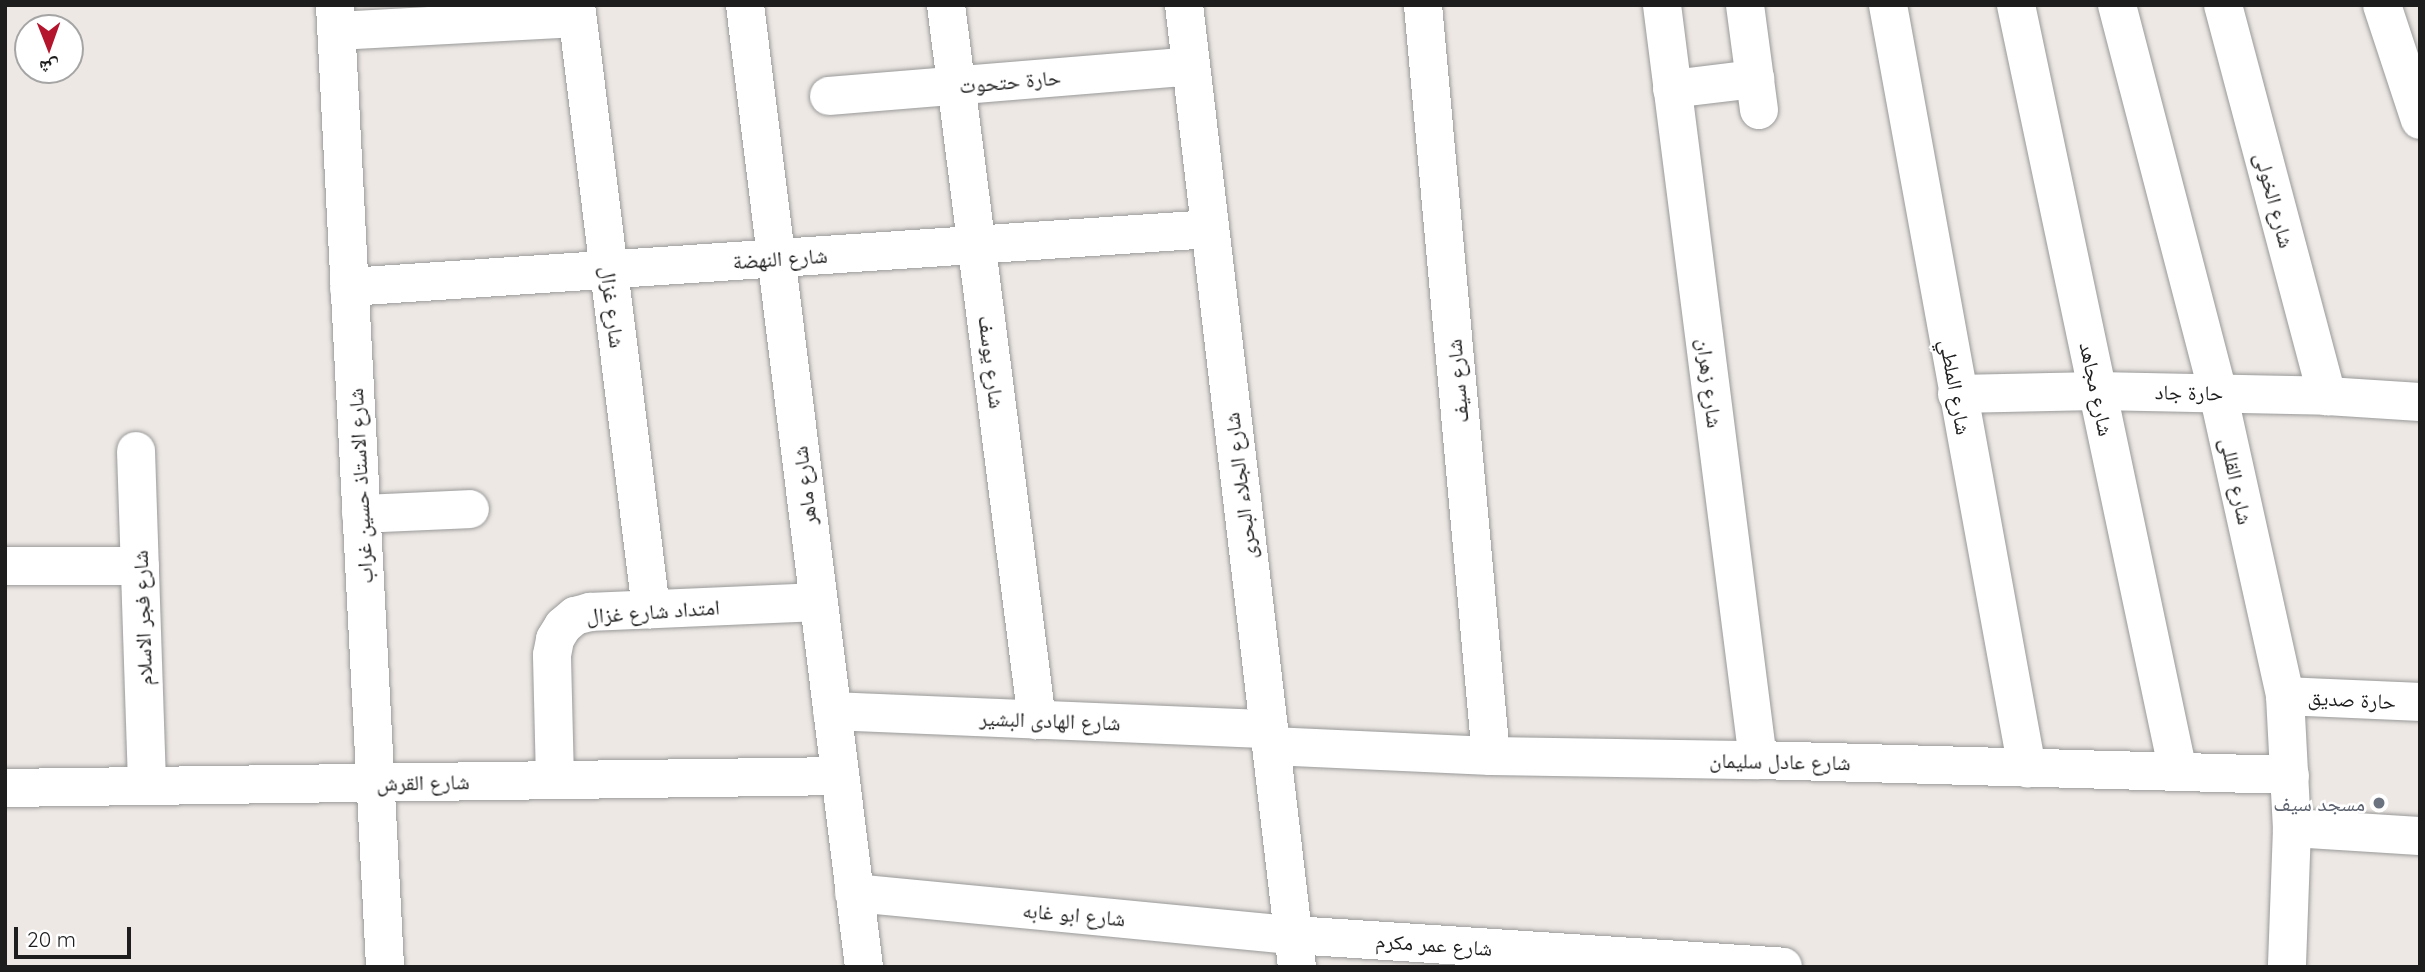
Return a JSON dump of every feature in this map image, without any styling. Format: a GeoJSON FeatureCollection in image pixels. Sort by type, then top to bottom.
{"type":"FeatureCollection","features":[{"type":"Feature","properties":{"kind":"street","name":"شارع ماهر"},"geometry":{"type":"LineString","coordinates":[[745,5],[864,967]]}},
{"type":"Feature","properties":{"kind":"street","name":"شارع يوسف"},"geometry":{"type":"LineString","coordinates":[[947,5],[1037,720]]}},
{"type":"Feature","properties":{"kind":"street","name":"شارع الجلاء البحرى"},"geometry":{"type":"LineString","coordinates":[[1184,5],[1295,951]]}},
{"type":"Feature","properties":{"kind":"street","name":"شارع سيف"},"geometry":{"type":"LineString","coordinates":[[1423,5],[1491,756]]}},
{"type":"Feature","properties":{"kind":"street","name":"شارع زهران"},"geometry":{"type":"LineString","coordinates":[[1662,5],[1758,760]]}},
{"type":"Feature","properties":{"kind":"street"},"geometry":{"type":"LineString","coordinates":[[1672,89],[1757,94],[1745,5]]}},
{"type":"Feature","properties":{"kind":"street","name":"شارع الملطي"},"geometry":{"type":"LineString","coordinates":[[1888,5],[2027,768]]}},
{"type":"Feature","properties":{"kind":"street","name":"شارع مجاهد"},"geometry":{"type":"LineString","coordinates":[[2016,5],[2178,772]]}},
{"type":"Feature","properties":{"kind":"street","name":"شارع القللى"},"geometry":{"type":"LineString","coordinates":[[2117,5],[2218,393],[2285,696],[2292,828],[2287,967]]}},
{"type":"Feature","properties":{"kind":"street","name":"شارع الخولى"},"geometry":{"type":"LineString","coordinates":[[2223,5],[2327,396]]}},
{"type":"Feature","properties":{"kind":"street"},"geometry":{"type":"LineString","coordinates":[[2382,5],[2420,120]]}},
{"type":"Feature","properties":{"kind":"street"},"geometry":{"type":"LineString","coordinates":[[336,18],[576,12]]}},
{"type":"Feature","properties":{"kind":"street","name":"شارع غزال"},"geometry":{"type":"LineString","coordinates":[[576,12],[651,609]]}},
{"type":"Feature","properties":{"kind":"street","name":"شارع الاستاذ حسين غراب"},"geometry":{"type":"LineString","coordinates":[[336,18],[385,967]]}},
{"type":"Feature","properties":{"kind":"street","name":"حارة حتحوت"},"geometry":{"type":"LineString","coordinates":[[829,96],[1191,66]]}},
{"type":"Feature","properties":{"kind":"street","name":"شارع النهضة"},"geometry":{"type":"LineString","coordinates":[[349,287],[1210,229]]}},
{"type":"Feature","properties":{"kind":"street","name":"حارة جاد"},"geometry":{"type":"LineString","coordinates":[[1957,394],[2097,391],[2218,393],[2420,402]]}},
{"type":"Feature","properties":{"kind":"street","name":"شارع فجر الاسلام"},"geometry":{"type":"LineString","coordinates":[[136,451],[147,786]]}},
{"type":"Feature","properties":{"kind":"street"},"geometry":{"type":"LineString","coordinates":[[361,514],[470,509]]}},
{"type":"Feature","properties":{"kind":"street"},"geometry":{"type":"LineString","coordinates":[[5,566],[140,566]]}},
{"type":"Feature","properties":{"kind":"street","name":"امتداد شارع غزال"},"geometry":{"type":"LineString","coordinates":[[555,780],[552,655],[555,639],[563,626],[575,617],[590,612],[818,602]]}},
{"type":"Feature","properties":{"kind":"street","name":"حارة صديق"},"geometry":{"type":"LineString","coordinates":[[2285,696],[2420,702]]}},
{"type":"Feature","properties":{"kind":"street","name":"شارع الهادى البشير"},"geometry":{"type":"LineString","coordinates":[[832,711],[1037,720],[1270,738]]}},
{"type":"Feature","properties":{"kind":"street","name":"شارع عادل سليمان"},"geometry":{"type":"LineString","coordinates":[[1270,738],[1491,756],[1758,760],[2290,775]]}},
{"type":"Feature","properties":{"kind":"street","name":"شارع القرش"},"geometry":{"type":"LineString","coordinates":[[5,788],[840,776]]}},
{"type":"Feature","properties":{"kind":"street"},"geometry":{"type":"LineString","coordinates":[[2292,828],[2420,836]]}},
{"type":"Feature","properties":{"kind":"street","name":"شارع ابو غابه"},"geometry":{"type":"LineString","coordinates":[[854,893],[1295,951]]}},
{"type":"Feature","properties":{"kind":"street","name":"شارع عمر مكرم"},"geometry":{"type":"LineString","coordinates":[[1295,951],[1783,967]]}},
{"type":"Feature","properties":{"kind":"place","name":"مسجد سيف"},"geometry":{"type":"Point","coordinates":[2379,803]}}]}
